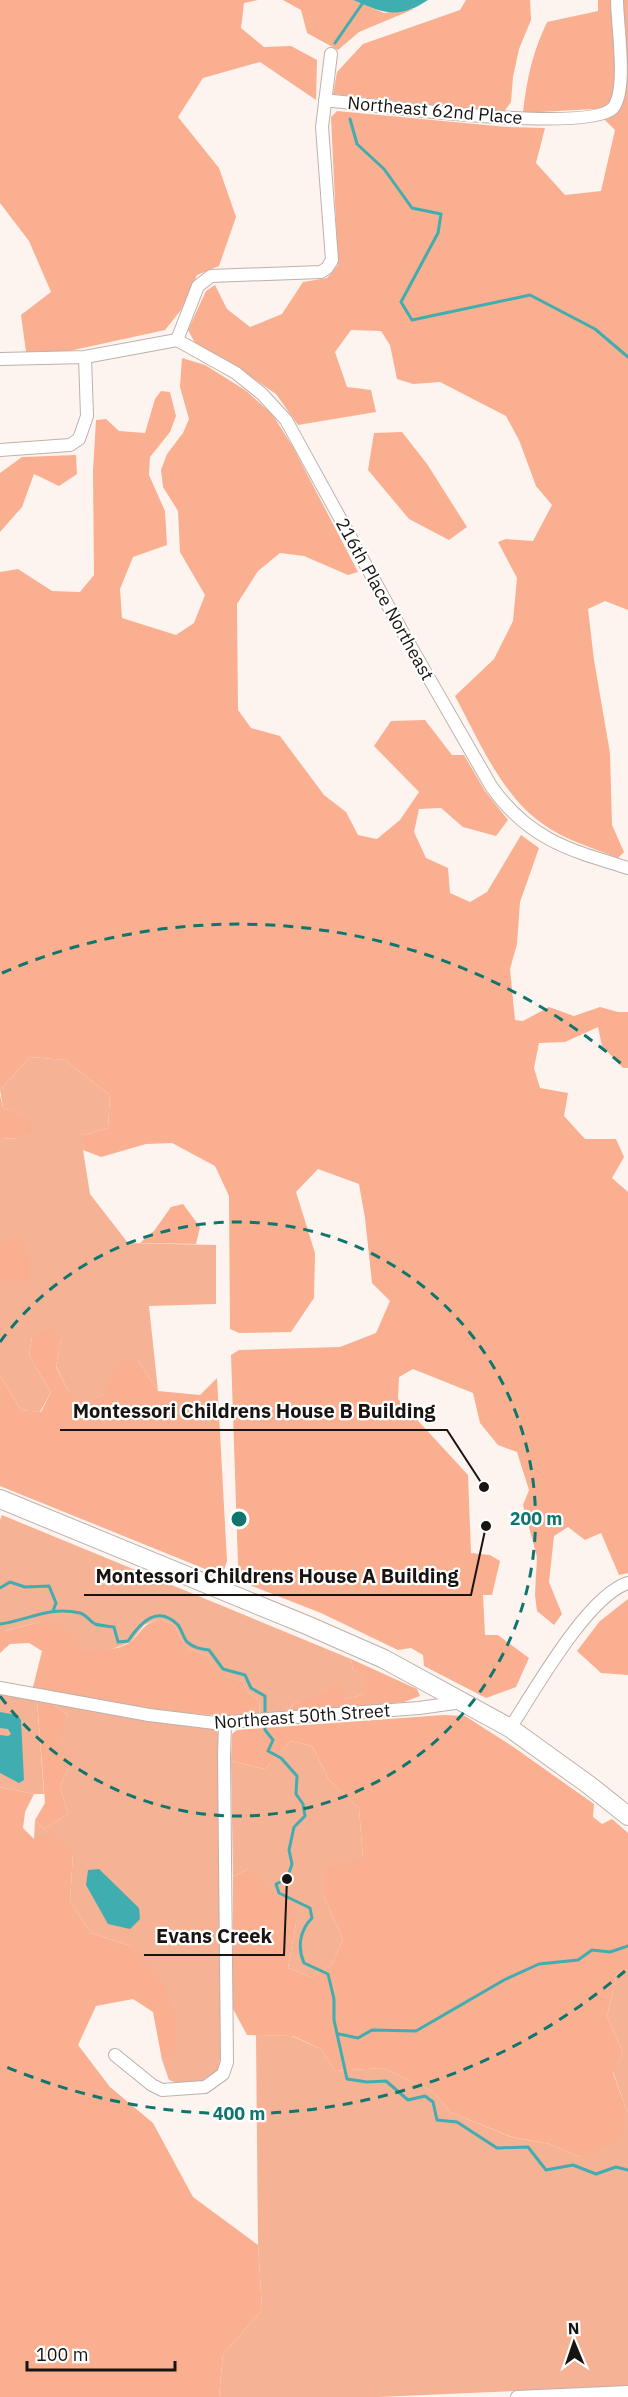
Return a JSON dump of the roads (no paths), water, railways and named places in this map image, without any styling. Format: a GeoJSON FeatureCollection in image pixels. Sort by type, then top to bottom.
{"type":"FeatureCollection","features":[{"type":"Feature","properties":{"kind":"main road"},"geometry":{"type":"LineString","coordinates":[[0,1499],[384,1659],[510,1728],[628,1816]]}},
{"type":"Feature","properties":{"kind":"street","name":"Northeast 62nd Place"},"geometry":{"type":"LineString","coordinates":[[325,100],[508,119],[596,117],[613,108],[620,96],[622,80],[617,0]]}},
{"type":"Feature","properties":{"kind":"street"},"geometry":{"type":"LineString","coordinates":[[0,351],[0,359],[85,357],[177,340],[198,286],[211,276],[321,272],[327,268],[332,260],[322,127],[331,54]]}},
{"type":"Feature","properties":{"kind":"street","name":"216th Place Northeast"},"geometry":{"type":"LineString","coordinates":[[177,340],[236,373],[262,394],[286,420],[407,640],[506,807],[524,824],[546,838],[592,857],[628,868]]}},
{"type":"Feature","properties":{"kind":"street"},"geometry":{"type":"LineString","coordinates":[[0,450],[69,445],[79,439],[87,416],[85,357]]}},
{"type":"Feature","properties":{"kind":"street"},"geometry":{"type":"LineString","coordinates":[[510,1728],[554,1660],[577,1630],[604,1597],[628,1583]]}},
{"type":"Feature","properties":{"kind":"street","name":"Northeast 50th Street"},"geometry":{"type":"LineString","coordinates":[[0,1688],[149,1715],[225,1723],[419,1708],[462,1702]]}},
{"type":"Feature","properties":{"kind":"street"},"geometry":{"type":"LineString","coordinates":[[115,2055],[152,2085],[162,2090],[205,2087],[223,2074],[227,2062],[225,1723]]}},
{"type":"Feature","properties":{"kind":"street"},"geometry":{"type":"LineString","coordinates":[[517,2397],[628,2392]]}},
{"type":"Feature","properties":{"kind":"water"},"geometry":{"type":"Polygon","coordinates":[[[353,0],[428,0],[408,10],[390,12],[353,0]]]}},
{"type":"Feature","properties":{"kind":"water"},"geometry":{"type":"Polygon","coordinates":[[[0,1712],[17,1715],[21,1720],[24,1780],[19,1783],[0,1773],[0,1735],[11,1734],[8,1729],[0,1728],[0,1712]]]}},
{"type":"Feature","properties":{"kind":"water"},"geometry":{"type":"Polygon","coordinates":[[[99,1869],[139,1908],[140,1919],[130,1929],[108,1924],[86,1885],[88,1870],[99,1869]]]}},
{"type":"Feature","properties":{"kind":"waterway"},"geometry":{"type":"LineString","coordinates":[[335,43],[362,4]]}},
{"type":"Feature","properties":{"kind":"waterway"},"geometry":{"type":"LineString","coordinates":[[350,119],[357,144],[384,169],[412,208],[441,214],[438,233],[401,302],[412,320],[530,295],[595,329],[628,357]]}},
{"type":"Feature","properties":{"kind":"waterway"},"geometry":{"type":"LineString","coordinates":[[0,1588],[10,1582],[25,1587],[49,1586],[56,1603],[53,1611]]}},
{"type":"Feature","properties":{"kind":"waterway"},"geometry":{"type":"LineString","coordinates":[[0,1624],[49,1612],[69,1611],[82,1614],[95,1624],[114,1627],[118,1642],[128,1641],[150,1618],[163,1616],[178,1625],[190,1644],[209,1650],[223,1669],[245,1675],[251,1688],[265,1696],[265,1717]]}},
{"type":"Feature","properties":{"kind":"waterway"},"geometry":{"type":"LineString","coordinates":[[265,1723],[265,1730],[273,1740],[268,1751],[281,1758],[297,1776],[296,1794],[303,1804],[305,1816],[294,1827],[289,1850],[292,1864],[287,1879],[276,1884],[279,1893],[310,1908],[312,1918],[302,1933],[300,1945],[302,1957],[304,1963],[328,1974],[334,1999],[334,2020],[347,2079],[367,2082],[386,2081],[408,2100],[425,2096],[433,2102],[437,2120],[457,2122],[497,2148],[528,2147],[546,2170],[573,2165],[596,2174],[616,2167],[628,2170]]}},
{"type":"Feature","properties":{"kind":"waterway"},"geometry":{"type":"LineString","coordinates":[[339,2034],[358,2038],[372,2030],[416,2031],[504,1980],[539,1964],[578,1960],[592,1950],[610,1952],[628,1946]]}},
{"type":"Feature","properties":{"kind":"place","name":"Montessori Childrens House B Building"},"geometry":{"type":"Point","coordinates":[484,1487]}},
{"type":"Feature","properties":{"kind":"place","name":"Montessori Childrens House A Building"},"geometry":{"type":"Point","coordinates":[486,1526]}},
{"type":"Feature","properties":{"kind":"place","name":"Evans Creek"},"geometry":{"type":"Point","coordinates":[287,1879]}}]}
